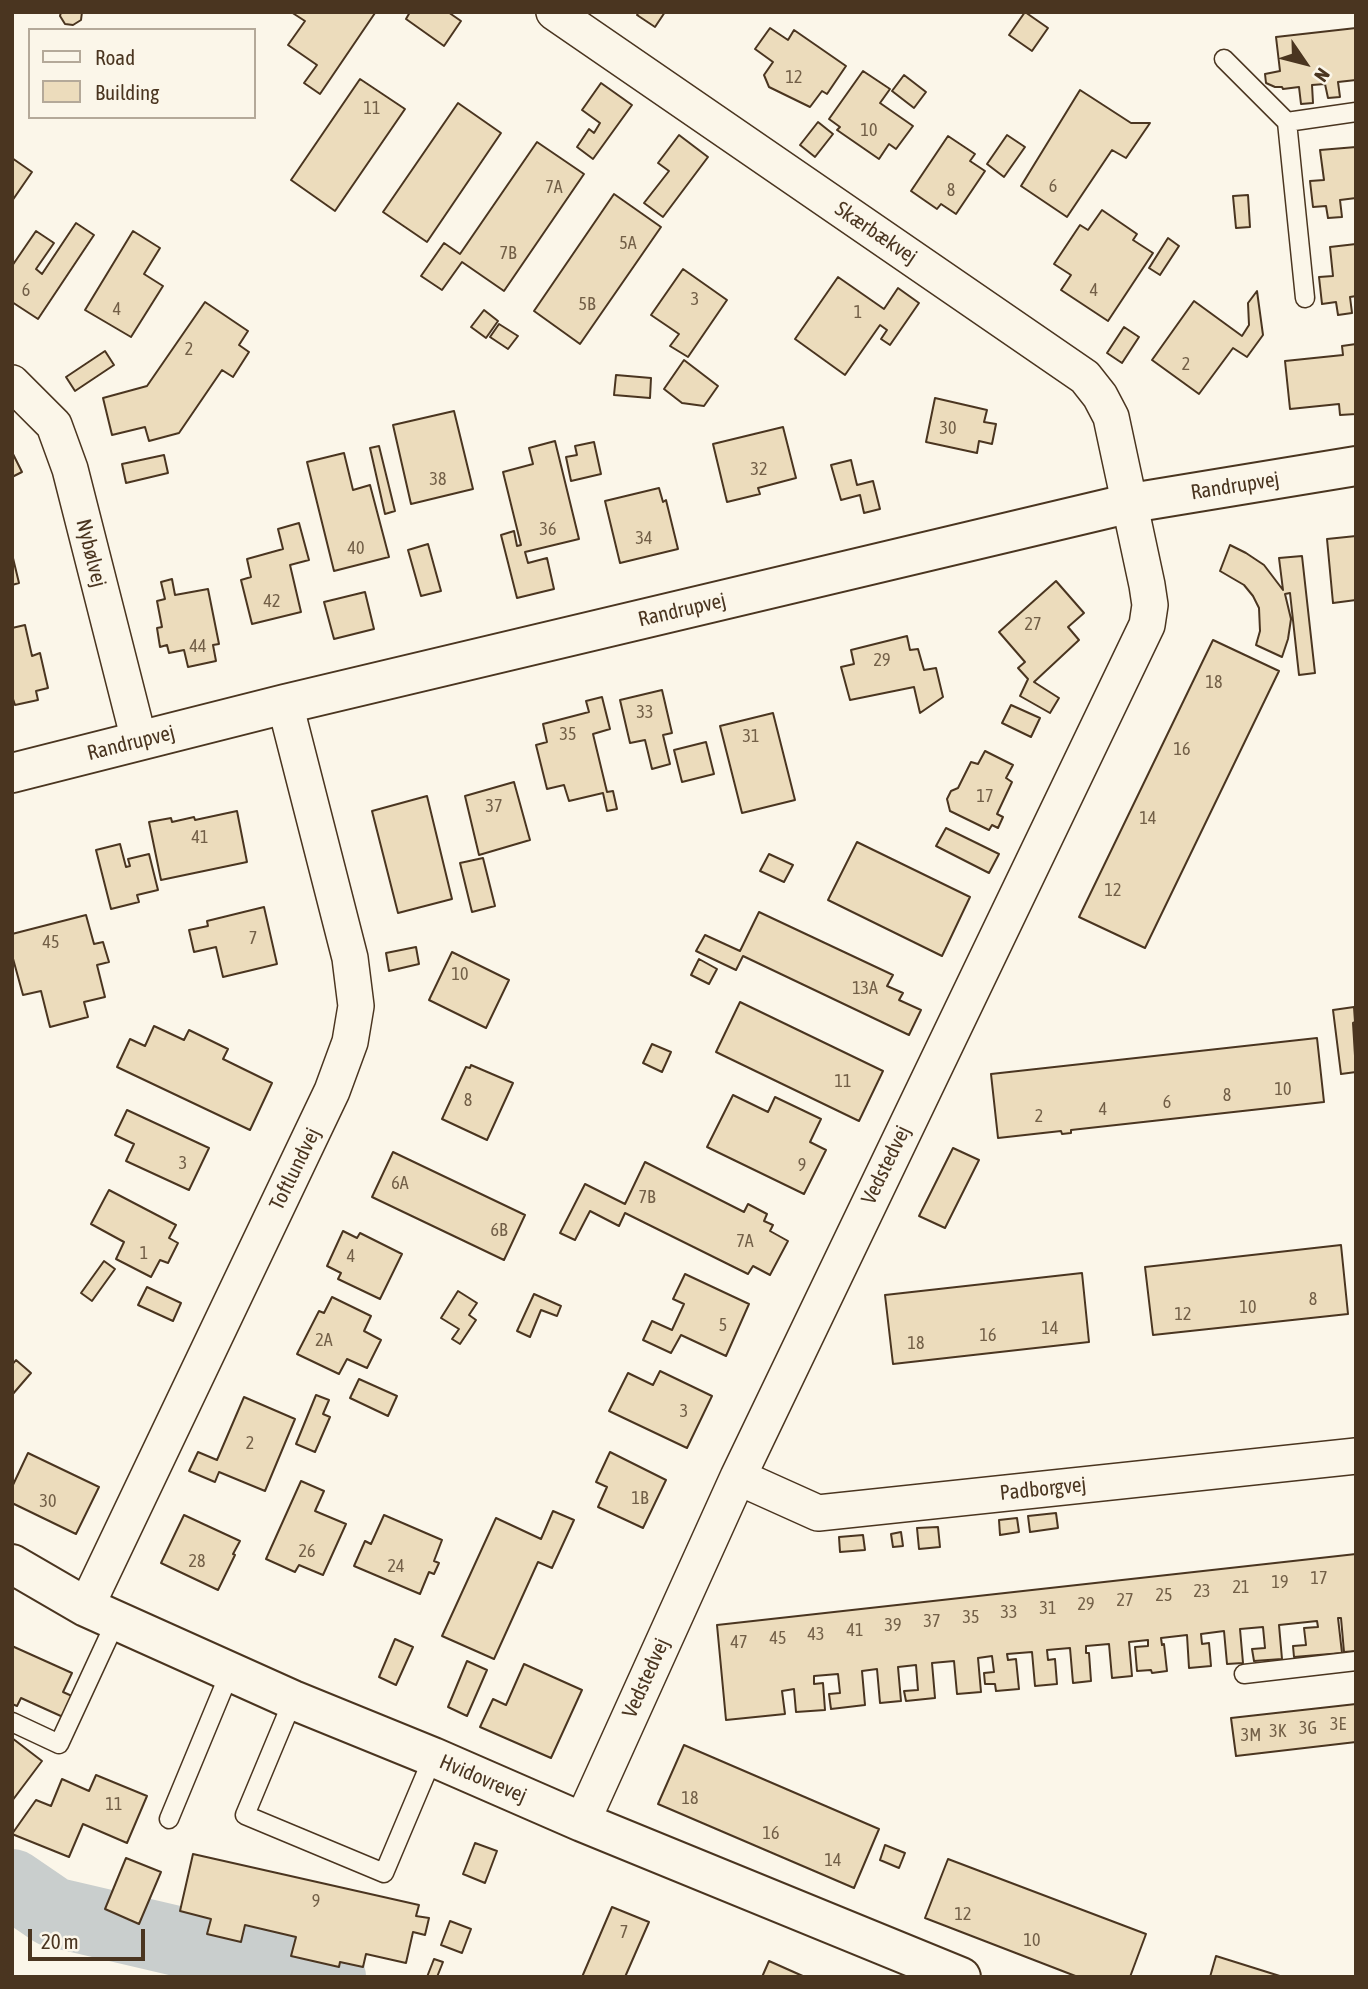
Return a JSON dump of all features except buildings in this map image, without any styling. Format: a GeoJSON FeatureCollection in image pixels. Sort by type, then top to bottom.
{"type":"FeatureCollection","features":[{"type":"Feature","properties":{"kind":"street","name":"Skærbækvej"},"geometry":{"type":"LineString","coordinates":[[554,12],[1086,377],[1111,417],[1131,503]]}},
{"type":"Feature","properties":{"kind":"street","name":"Nybølvej"},"geometry":{"type":"LineString","coordinates":[[12,383],[54,425],[70,469],[139,740]]}},
{"type":"Feature","properties":{"kind":"street","name":"Randrupvej"},"geometry":{"type":"LineString","coordinates":[[12,773],[285,704],[1131,503],[1356,466]]}},
{"type":"Feature","properties":{"kind":"street","name":"Vedstedvej"},"geometry":{"type":"LineString","coordinates":[[582,1822],[738,1477],[1147,625],[1150,606],[1131,503]]}},
{"type":"Feature","properties":{"kind":"street","name":"Toftlundvej"},"geometry":{"type":"LineString","coordinates":[[101,1614],[332,1091],[350,1042],[356,1006],[350,958],[285,704]]}},
{"type":"Feature","properties":{"kind":"street","name":"Padborgvej"},"geometry":{"type":"LineString","coordinates":[[738,1477],[818,1513],[1356,1456]]}},
{"type":"Feature","properties":{"kind":"street","name":"Hvidovrevej"},"geometry":{"type":"LineString","coordinates":[[12,1564],[101,1614],[293,1700],[961,1977]]}},
{"type":"Feature","properties":{"kind":"lane"},"geometry":{"type":"LineString","coordinates":[[1224,59],[1287,122],[1305,298]]}},
{"type":"Feature","properties":{"kind":"lane"},"geometry":{"type":"LineString","coordinates":[[1287,122],[1356,112]]}},
{"type":"Feature","properties":{"kind":"lane"},"geometry":{"type":"LineString","coordinates":[[12,1722],[59,1744],[101,1614]]}},
{"type":"Feature","properties":{"kind":"lane"},"geometry":{"type":"LineString","coordinates":[[1244,1674],[1356,1661]]}},
{"type":"Feature","properties":{"kind":"lane"},"geometry":{"type":"LineString","coordinates":[[169,1819],[230,1672]]}},
{"type":"Feature","properties":{"kind":"lane"},"geometry":{"type":"LineString","coordinates":[[293,1700],[245,1815],[384,1873],[433,1757]]}},
{"type":"Feature","properties":{"kind":"waterway"},"geometry":{"type":"LineString","coordinates":[[12,1884],[53,1912],[331,1977]]}}]}
